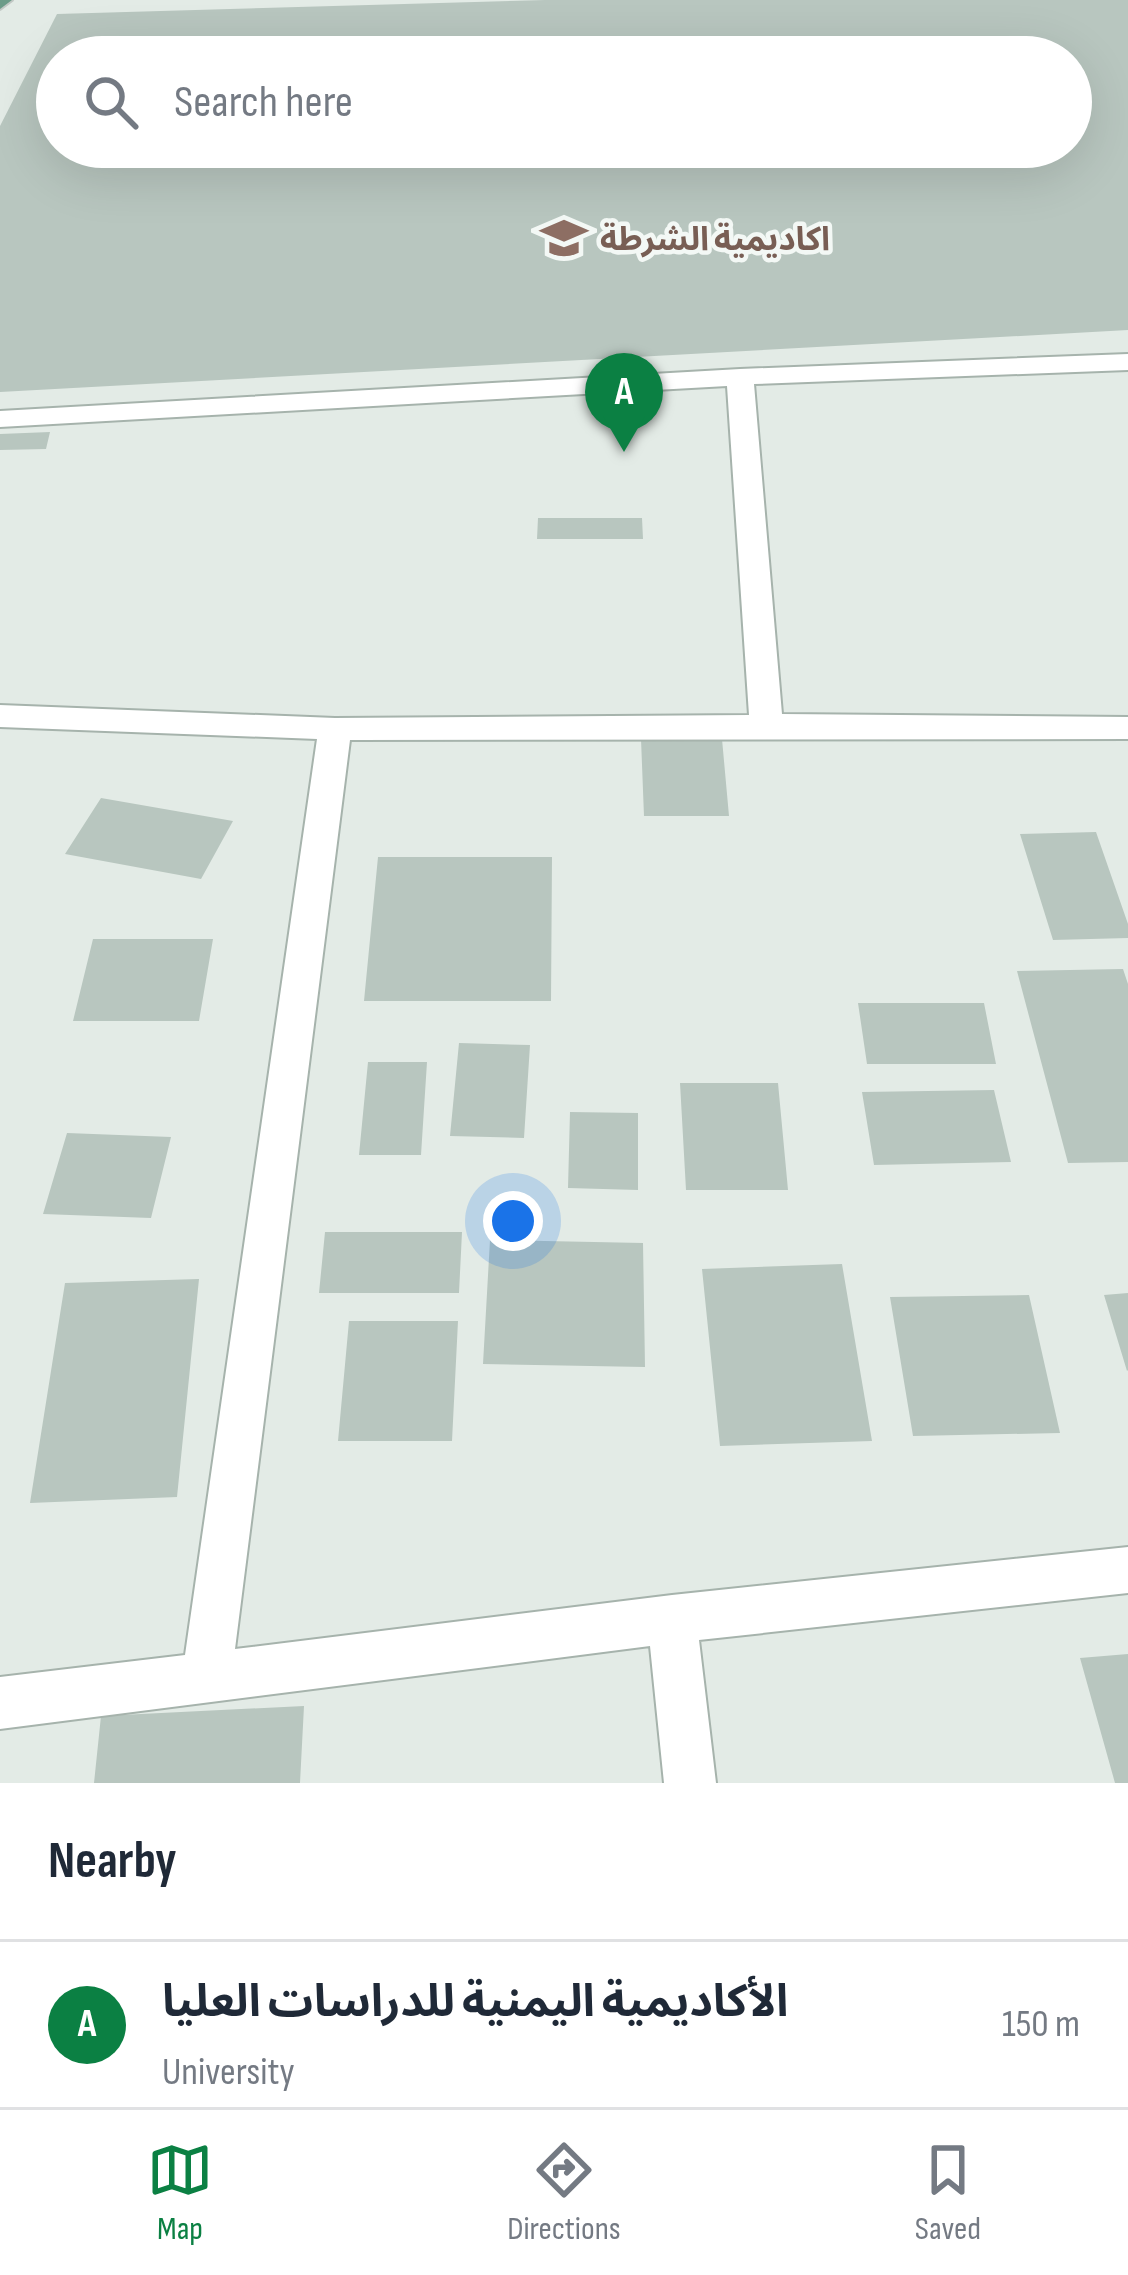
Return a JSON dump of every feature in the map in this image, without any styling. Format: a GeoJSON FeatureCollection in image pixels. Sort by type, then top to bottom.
{"type":"FeatureCollection","features":[{"type":"Feature","properties":{"kind":"street"},"geometry":{"type":"LineString","coordinates":[[0,419],[740,377],[1128,362]]}},
{"type":"Feature","properties":{"kind":"street"},"geometry":{"type":"LineString","coordinates":[[740,377],[766,724]]}},
{"type":"Feature","properties":{"kind":"street"},"geometry":{"type":"LineString","coordinates":[[0,716],[335,729],[766,724],[1128,728]]}},
{"type":"Feature","properties":{"kind":"street"},"geometry":{"type":"LineString","coordinates":[[207,1674],[335,729]]}},
{"type":"Feature","properties":{"kind":"street"},"geometry":{"type":"LineString","coordinates":[[0,1703],[672,1619],[1128,1570]]}},
{"type":"Feature","properties":{"kind":"street"},"geometry":{"type":"LineString","coordinates":[[672,1619],[690,1783]]}},
{"type":"Feature","properties":{"kind":"building","name":"اكاديمية الشرطة"},"geometry":{"type":"Polygon","coordinates":[[[545,0],[1128,0],[1128,330],[0,392],[0,126],[36,55],[36,168],[1092,168],[1092,36],[46,36],[57,14],[545,0]]]}},
{"type":"Feature","properties":{"kind":"building"},"geometry":{"type":"Polygon","coordinates":[[[50,432],[46,449],[0,450],[0,434],[50,432]]]}},
{"type":"Feature","properties":{"kind":"building"},"geometry":{"type":"Polygon","coordinates":[[[538,518],[642,518],[643,539],[537,539],[538,518]]]}},
{"type":"Feature","properties":{"kind":"building"},"geometry":{"type":"Polygon","coordinates":[[[641,739],[722,739],[729,816],[644,816],[641,739]]]}},
{"type":"Feature","properties":{"kind":"building"},"geometry":{"type":"Polygon","coordinates":[[[101,798],[233,821],[201,879],[65,854],[101,798]]]}},
{"type":"Feature","properties":{"kind":"building"},"geometry":{"type":"Polygon","coordinates":[[[1096,832],[1128,924],[1128,938],[1053,940],[1020,834],[1096,832]]]}},
{"type":"Feature","properties":{"kind":"building"},"geometry":{"type":"Polygon","coordinates":[[[378,857],[552,857],[551,1001],[364,1001],[378,857]]]}},
{"type":"Feature","properties":{"kind":"building"},"geometry":{"type":"Polygon","coordinates":[[[93,939],[213,939],[199,1021],[73,1021],[93,939]]]}},
{"type":"Feature","properties":{"kind":"building"},"geometry":{"type":"Polygon","coordinates":[[[1123,969],[1128,984],[1128,1162],[1068,1163],[1017,971],[1123,969]]]}},
{"type":"Feature","properties":{"kind":"building"},"geometry":{"type":"Polygon","coordinates":[[[858,1003],[984,1003],[996,1064],[867,1064],[858,1003]]]}},
{"type":"Feature","properties":{"kind":"building"},"geometry":{"type":"Polygon","coordinates":[[[459,1043],[530,1045],[524,1138],[450,1136],[459,1043]]]}},
{"type":"Feature","properties":{"kind":"building"},"geometry":{"type":"Polygon","coordinates":[[[368,1062],[427,1062],[421,1155],[359,1155],[368,1062]]]}},
{"type":"Feature","properties":{"kind":"building"},"geometry":{"type":"Polygon","coordinates":[[[680,1083],[778,1083],[788,1190],[686,1190],[680,1083]]]}},
{"type":"Feature","properties":{"kind":"building"},"geometry":{"type":"Polygon","coordinates":[[[994,1090],[1011,1162],[874,1165],[862,1092],[994,1090]]]}},
{"type":"Feature","properties":{"kind":"building"},"geometry":{"type":"Polygon","coordinates":[[[570,1112],[638,1113],[638,1190],[568,1188],[570,1112]]]}},
{"type":"Feature","properties":{"kind":"building"},"geometry":{"type":"Polygon","coordinates":[[[67,1133],[171,1137],[151,1218],[43,1214],[67,1133]]]}},
{"type":"Feature","properties":{"kind":"building"},"geometry":{"type":"Polygon","coordinates":[[[325,1232],[462,1232],[459,1293],[319,1293],[325,1232]]]}},
{"type":"Feature","properties":{"kind":"building"},"geometry":{"type":"Polygon","coordinates":[[[490,1240],[643,1243],[645,1367],[483,1364],[490,1240]]]}},
{"type":"Feature","properties":{"kind":"building"},"geometry":{"type":"Polygon","coordinates":[[[842,1264],[872,1441],[720,1446],[702,1269],[842,1264]]]}},
{"type":"Feature","properties":{"kind":"building"},"geometry":{"type":"Polygon","coordinates":[[[199,1279],[177,1497],[30,1503],[65,1283],[199,1279]]]}},
{"type":"Feature","properties":{"kind":"building"},"geometry":{"type":"Polygon","coordinates":[[[1128,1293],[1128,1370],[1127,1371],[1104,1295],[1128,1293]]]}},
{"type":"Feature","properties":{"kind":"building"},"geometry":{"type":"Polygon","coordinates":[[[1029,1295],[1060,1433],[913,1436],[890,1297],[1029,1295]]]}},
{"type":"Feature","properties":{"kind":"building"},"geometry":{"type":"Polygon","coordinates":[[[349,1321],[458,1321],[452,1441],[338,1441],[349,1321]]]}},
{"type":"Feature","properties":{"kind":"building"},"geometry":{"type":"Polygon","coordinates":[[[1128,1654],[1128,1783],[1115,1783],[1080,1658],[1128,1654]]]}},
{"type":"Feature","properties":{"kind":"building"},"geometry":{"type":"Polygon","coordinates":[[[304,1706],[300,1783],[94,1783],[101,1716],[304,1706]]]}},
{"type":"Feature","properties":{"kind":"place","name":"اكاديمية الشرطة"},"geometry":{"type":"Point","coordinates":[564,238]}},
{"type":"Feature","properties":{"kind":"place","name":"الأكاديمية اليمنية للدراسات العليا"},"geometry":{"type":"Point","coordinates":[624,452]}}]}
